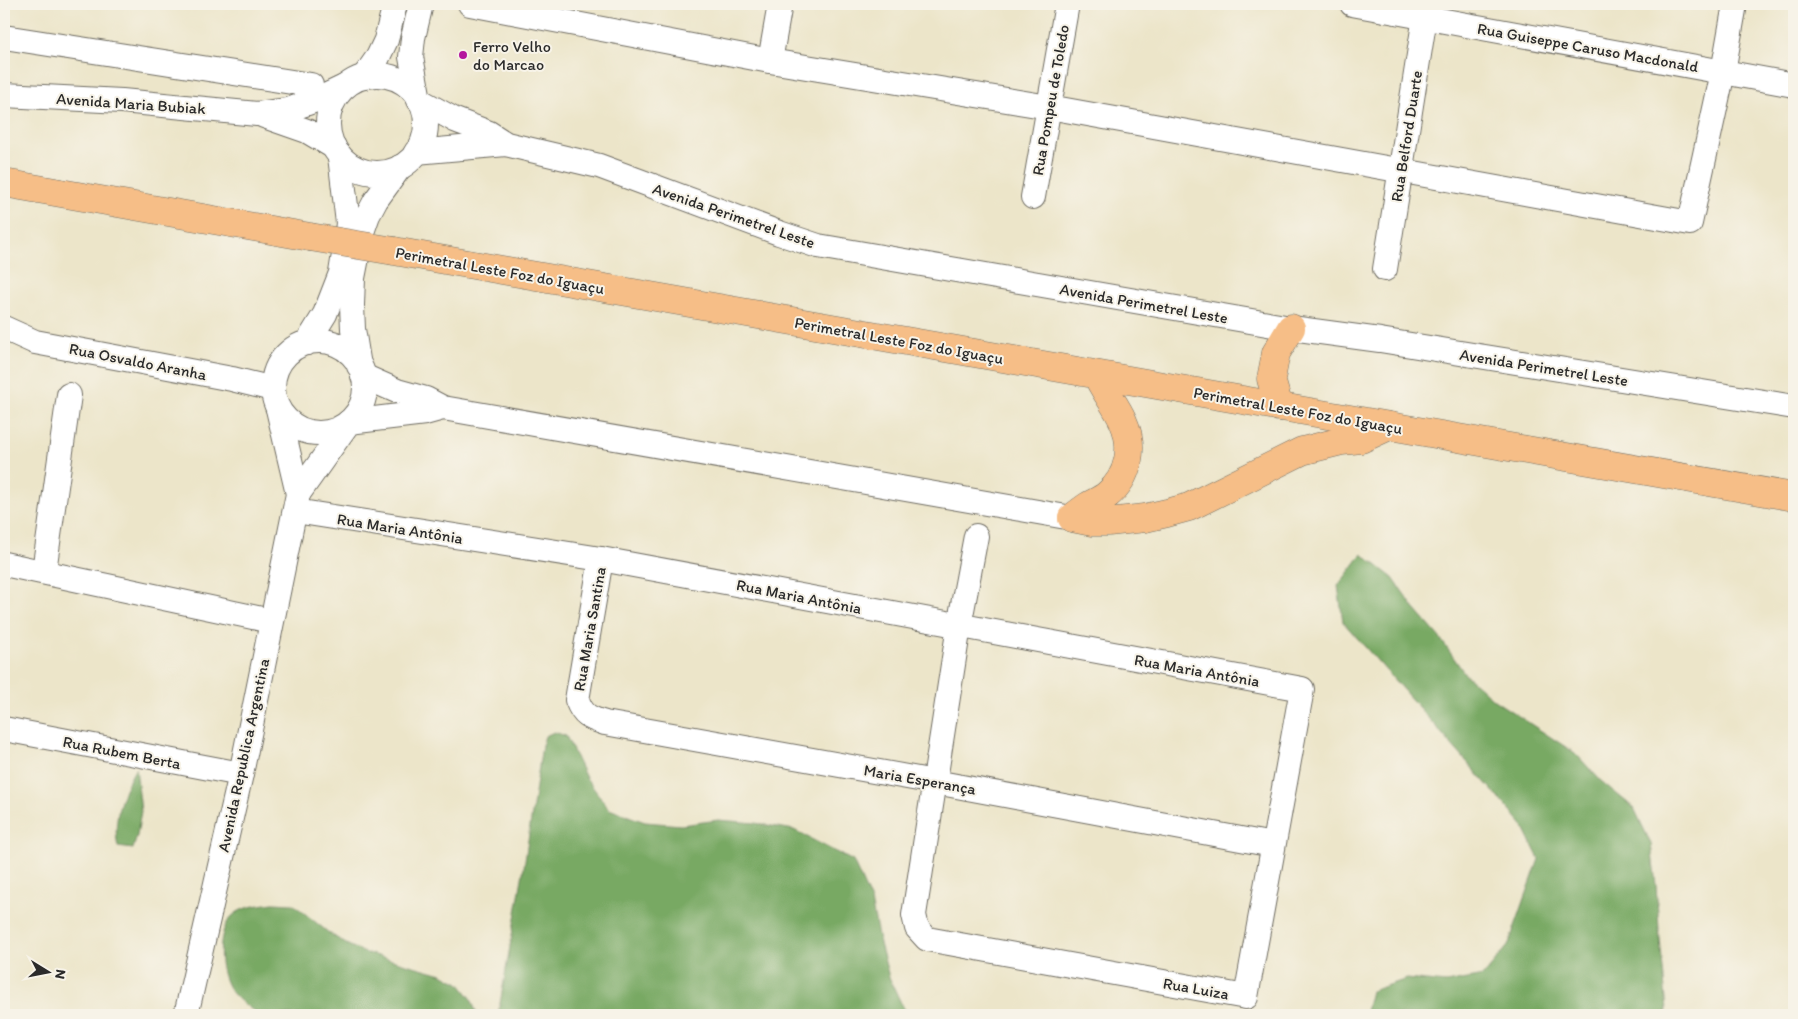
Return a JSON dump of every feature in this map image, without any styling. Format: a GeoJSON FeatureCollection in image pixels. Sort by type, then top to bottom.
{"type":"FeatureCollection","features":[{"type":"Feature","properties":{"kind":"highway","name":"Perimetral Leste Foz do Iguaçu"},"geometry":{"type":"LineString","coordinates":[[4,183],[1794,497]]}},
{"type":"Feature","properties":{"kind":"highway"},"geometry":{"type":"LineString","coordinates":[[1280,407],[1271,379],[1276,353],[1291,328]]}},
{"type":"Feature","properties":{"kind":"highway"},"geometry":{"type":"LineString","coordinates":[[1072,518],[1089,505],[1107,496],[1114,488],[1125,471],[1130,450],[1122,419],[1104,391],[1097,374]]}},
{"type":"Feature","properties":{"kind":"highway"},"geometry":{"type":"LineString","coordinates":[[1072,518],[1092,522],[1108,522],[1145,518],[1167,513],[1188,506],[1302,451],[1342,440],[1361,438],[1390,426]]}},
{"type":"Feature","properties":{"kind":"street"},"geometry":{"type":"LineString","coordinates":[[307,343],[326,314],[341,273],[348,223],[337,152],[328,126],[329,115],[332,105],[378,58],[386,40],[395,4]]}},
{"type":"Feature","properties":{"kind":"street"},"geometry":{"type":"LineString","coordinates":[[421,4],[413,38],[411,58],[419,100],[423,110],[425,126],[422,142],[376,200],[368,215],[353,278],[353,329],[361,371],[364,396],[356,415],[349,422],[331,432],[310,433],[292,424],[276,399],[277,369],[282,360],[298,347],[307,343],[317,342],[337,345],[346,350],[361,371],[397,391],[426,399],[443,408],[1072,518]]}},
{"type":"Feature","properties":{"kind":"street"},"geometry":{"type":"LineString","coordinates":[[470,4],[770,62],[1049,107],[1690,223],[1723,72],[1735,4]]}},
{"type":"Feature","properties":{"kind":"street"},"geometry":{"type":"LineString","coordinates":[[770,62],[780,4]]}},
{"type":"Feature","properties":{"kind":"street","name":"Rua Pompeu de Toledo"},"geometry":{"type":"LineString","coordinates":[[1033,197],[1067,4]]}},
{"type":"Feature","properties":{"kind":"street","name":"Rua Guiseppe Caruso Macdonald"},"geometry":{"type":"LineString","coordinates":[[1352,4],[1426,11],[1794,85]]}},
{"type":"Feature","properties":{"kind":"street","name":"Rua Belford Duarte"},"geometry":{"type":"LineString","coordinates":[[1385,269],[1426,11]]}},
{"type":"Feature","properties":{"kind":"street"},"geometry":{"type":"LineString","coordinates":[[4,37],[310,85]]}},
{"type":"Feature","properties":{"kind":"street"},"geometry":{"type":"LineString","coordinates":[[354,82],[385,76],[396,78],[413,91],[419,100]]}},
{"type":"Feature","properties":{"kind":"street","name":"Avenida Maria Bubiak"},"geometry":{"type":"LineString","coordinates":[[4,95],[122,101],[257,114],[288,110],[320,99],[354,82]]}},
{"type":"Feature","properties":{"kind":"street","name":"Avenida Perimetrel Leste"},"geometry":{"type":"LineString","coordinates":[[419,100],[455,120],[489,133],[506,144],[599,166],[818,246],[1291,328],[1794,407]]}},
{"type":"Feature","properties":{"kind":"street","name":"Avenida Maria Bubiak"},"geometry":{"type":"LineString","coordinates":[[257,114],[307,131],[337,152]]}},
{"type":"Feature","properties":{"kind":"street","name":"Avenida Perimetrel Leste"},"geometry":{"type":"LineString","coordinates":[[408,159],[506,144]]}},
{"type":"Feature","properties":{"kind":"street"},"geometry":{"type":"LineString","coordinates":[[337,152],[348,163],[368,172],[390,171],[408,159]]}},
{"type":"Feature","properties":{"kind":"street","name":"Rua Osvaldo Aranha"},"geometry":{"type":"LineString","coordinates":[[4,328],[35,342],[232,379],[276,399]]}},
{"type":"Feature","properties":{"kind":"street"},"geometry":{"type":"LineString","coordinates":[[44,571],[69,395]]}},
{"type":"Feature","properties":{"kind":"street","name":"Avenida Republica Argentina"},"geometry":{"type":"LineString","coordinates":[[276,399],[296,503]]}},
{"type":"Feature","properties":{"kind":"street"},"geometry":{"type":"LineString","coordinates":[[349,422],[425,413],[443,408]]}},
{"type":"Feature","properties":{"kind":"street","name":"Avenida Republica Argentina"},"geometry":{"type":"LineString","coordinates":[[186,1015],[241,774],[296,503],[349,422]]}},
{"type":"Feature","properties":{"kind":"street","name":"Rua Maria Antônia"},"geometry":{"type":"LineString","coordinates":[[296,503],[1302,689]]}},
{"type":"Feature","properties":{"kind":"street"},"geometry":{"type":"LineString","coordinates":[[935,782],[976,536]]}},
{"type":"Feature","properties":{"kind":"street","name":"Rua Maria Santina"},"geometry":{"type":"LineString","coordinates":[[577,700],[601,559]]}},
{"type":"Feature","properties":{"kind":"street"},"geometry":{"type":"LineString","coordinates":[[4,564],[44,571],[271,621]]}},
{"type":"Feature","properties":{"kind":"street","name":"Rua Luiza"},"geometry":{"type":"LineString","coordinates":[[935,782],[914,916],[917,928],[926,939],[1246,997],[1302,689]]}},
{"type":"Feature","properties":{"kind":"street","name":"Maria Esperança"},"geometry":{"type":"LineString","coordinates":[[577,700],[580,709],[589,718],[605,723],[1273,845]]}},
{"type":"Feature","properties":{"kind":"street","name":"Rua Rubem Berta"},"geometry":{"type":"LineString","coordinates":[[4,730],[241,774]]}},
{"type":"Feature","properties":{"kind":"green space"},"geometry":{"type":"Polygon","coordinates":[[[1362,554],[1393,578],[1414,608],[1440,638],[1465,674],[1494,700],[1575,753],[1601,781],[1634,808],[1651,844],[1667,1010],[1665,1015],[1365,1015],[1371,991],[1407,979],[1446,983],[1483,976],[1508,946],[1539,859],[1522,824],[1343,622],[1338,586],[1362,554]]]}},
{"type":"Feature","properties":{"kind":"green space"},"geometry":{"type":"Polygon","coordinates":[[[554,732],[566,736],[586,778],[609,809],[645,822],[681,825],[718,820],[755,823],[794,830],[853,861],[871,901],[889,977],[906,1014],[910,1015],[498,1015],[524,867],[542,746],[545,736],[554,732]]]}},
{"type":"Feature","properties":{"kind":"green space"},"geometry":{"type":"Polygon","coordinates":[[[136,768],[141,811],[133,849],[118,847],[116,826],[119,806],[126,786],[136,768]]]}},
{"type":"Feature","properties":{"kind":"green space"},"geometry":{"type":"Polygon","coordinates":[[[273,903],[293,904],[329,933],[363,952],[442,974],[459,983],[471,998],[477,1015],[260,1015],[237,998],[226,983],[221,962],[221,939],[224,928],[236,913],[249,907],[273,903]]]}},
{"type":"Feature","properties":{"kind":"place","name":"Ferro Velho do Marcao"},"geometry":{"type":"Point","coordinates":[463,55]}}]}
